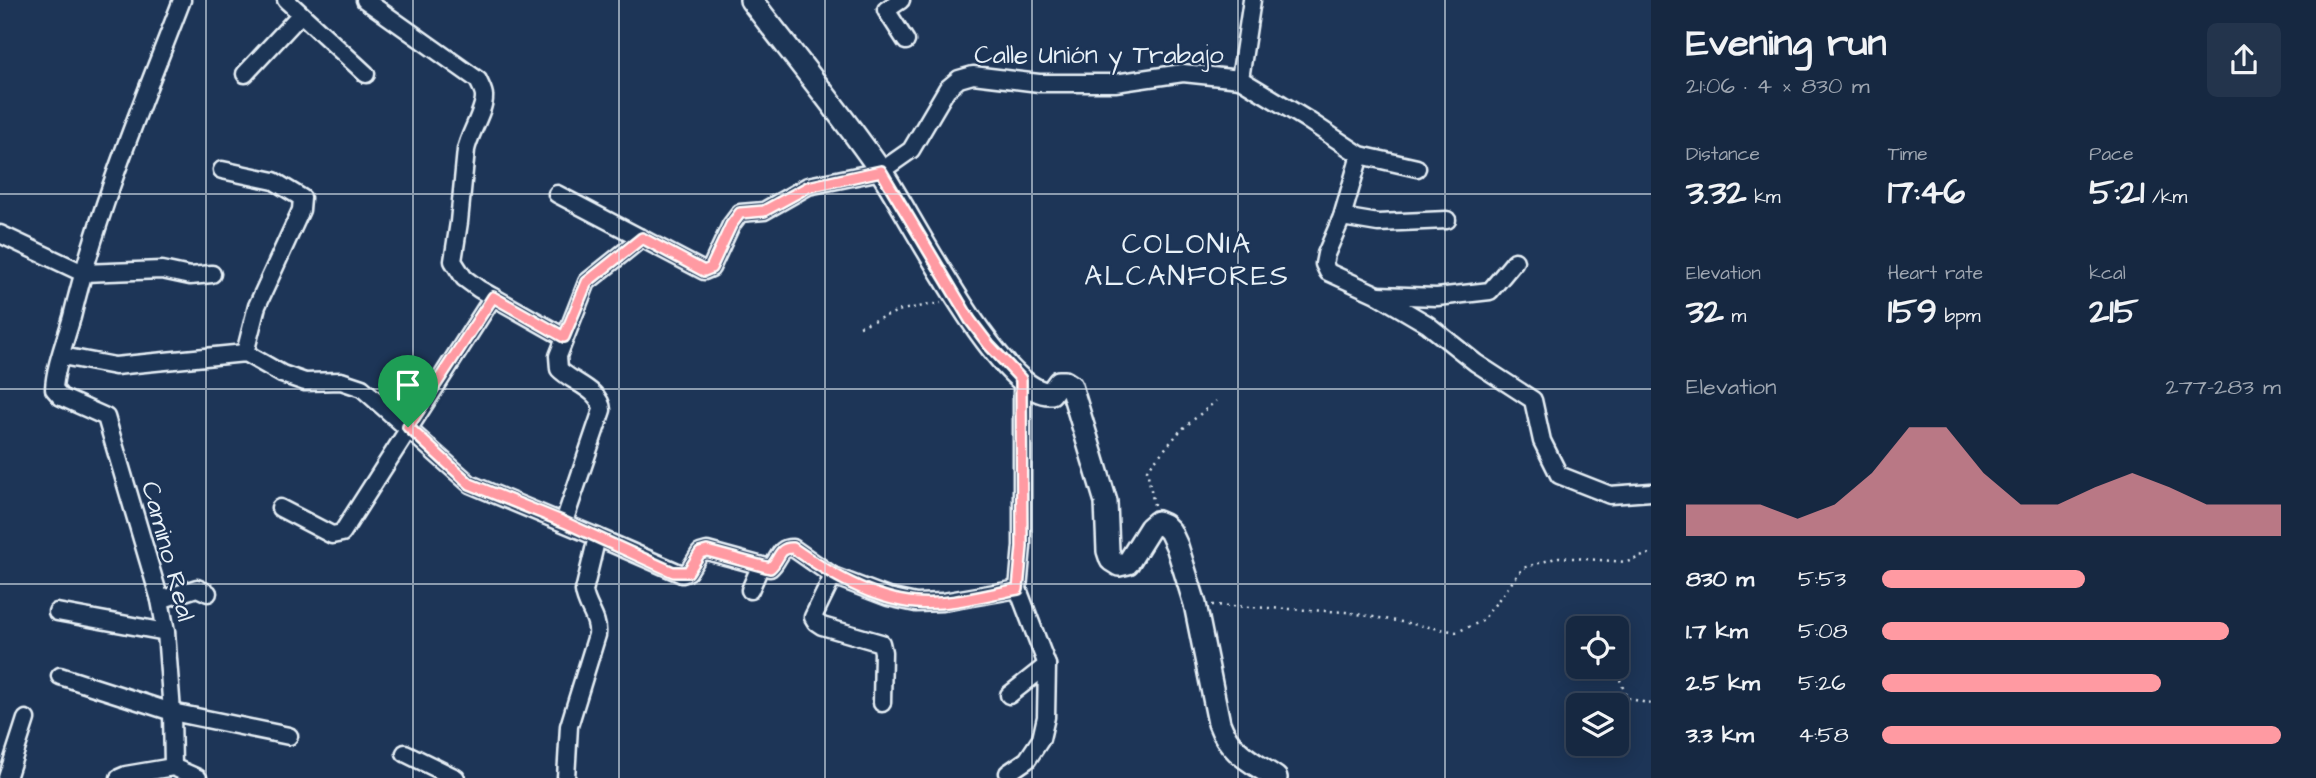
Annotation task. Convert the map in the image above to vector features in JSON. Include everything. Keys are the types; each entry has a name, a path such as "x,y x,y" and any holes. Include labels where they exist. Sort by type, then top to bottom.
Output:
{"street":[{"path":"182,0 123,156 83,273 62,356 114,366 245,353 282,374 305,382 341,381 362,388 470,484 564,522 673,572 688,572 700,553 707,551 770,568 776,563 781,550 793,548 833,576 888,597 916,603 943,602 1018,589"},
{"path":"286,0 366,74"},
{"path":"365,0 478,80 482,87 485,97 466,150 453,261 464,278 479,289 564,337"},
{"path":"751,0 881,171 989,345 1036,391 1051,393 1059,383 1065,382 1071,386 1106,502 1108,551 1111,561 1119,565 1128,563 1150,528 1157,522 1170,531 1195,604 1219,723 1225,738 1236,751 1276,778"},
{"path":"901,0 883,5 906,41"},
{"name":"Calle Unión y Trabajo","path":"881,171 911,150 947,89 959,79 973,75 1039,83 1115,83 1183,73 1240,79 1252,0"},
{"path":"245,74 300,15"},
{"path":"1240,79 1360,155 1417,168"},
{"path":"1360,155 1342,217 1326,254 1324,264 1328,272 1427,324 1476,363 1533,400 1542,441 1559,475 1610,495 1651,492"},
{"path":"222,170 274,181 302,198 301,210 257,306 245,353"},
{"path":"557,194 704,271 711,268 731,225 740,213 764,211 808,187 881,171"},
{"path":"1342,217 1378,223 1447,220"},
{"path":"1,236 83,273 162,270 190,276 212,274"},
{"path":"564,522 602,410 602,403 597,396 565,376 559,369 558,356 587,282 642,238"},
{"path":"1376,295 1437,297 1490,291 1515,261"},
{"path":"280,508 332,535 342,533 493,297"},
{"name":"Camino Real","path":"62,356 54,389 61,397 106,417 160,600 166,632 173,768"},
{"path":"1008,773 1027,760 1041,739 1046,717 1047,665 1018,589 1022,547 1021,379"},
{"path":"566,778 569,726 597,635 598,624 585,600 584,591 597,537"},
{"path":"750,590 760,567"},
{"path":"833,576 813,617 822,626 881,643 882,703"},
{"path":"160,600 197,588 208,593"},
{"path":"57,612 166,632"},
{"path":"1009,695 1047,665"},
{"path":"60,676 172,712 289,736"},
{"path":"7,778 26,719"},
{"path":"405,753 456,778"},
{"path":"119,778 173,768 198,778"}],"path":[{"path":"860,326 901,310 958,299"},
{"path":"1157,522 1147,470 1181,430 1216,401"},
{"path":"1195,604 1346,612 1457,632 1482,621 1523,568 1559,557 1627,562 1651,552"},
{"path":"1619,679 1627,698 1651,704"}],"district":[{"name":"COLONIA ALCANFORES","path":"1187,259"}],"route":[{"path":"881,171 970,320 1021,379 1023,488 1018,589 943,602 916,603 888,597 833,576 793,548 781,550 776,563 770,568 707,551 700,553 688,572 673,572 564,522 470,484 408,427 493,297 564,337 587,282 642,238 704,271 711,268 731,225 740,213 764,211 808,187 881,171"}]}
